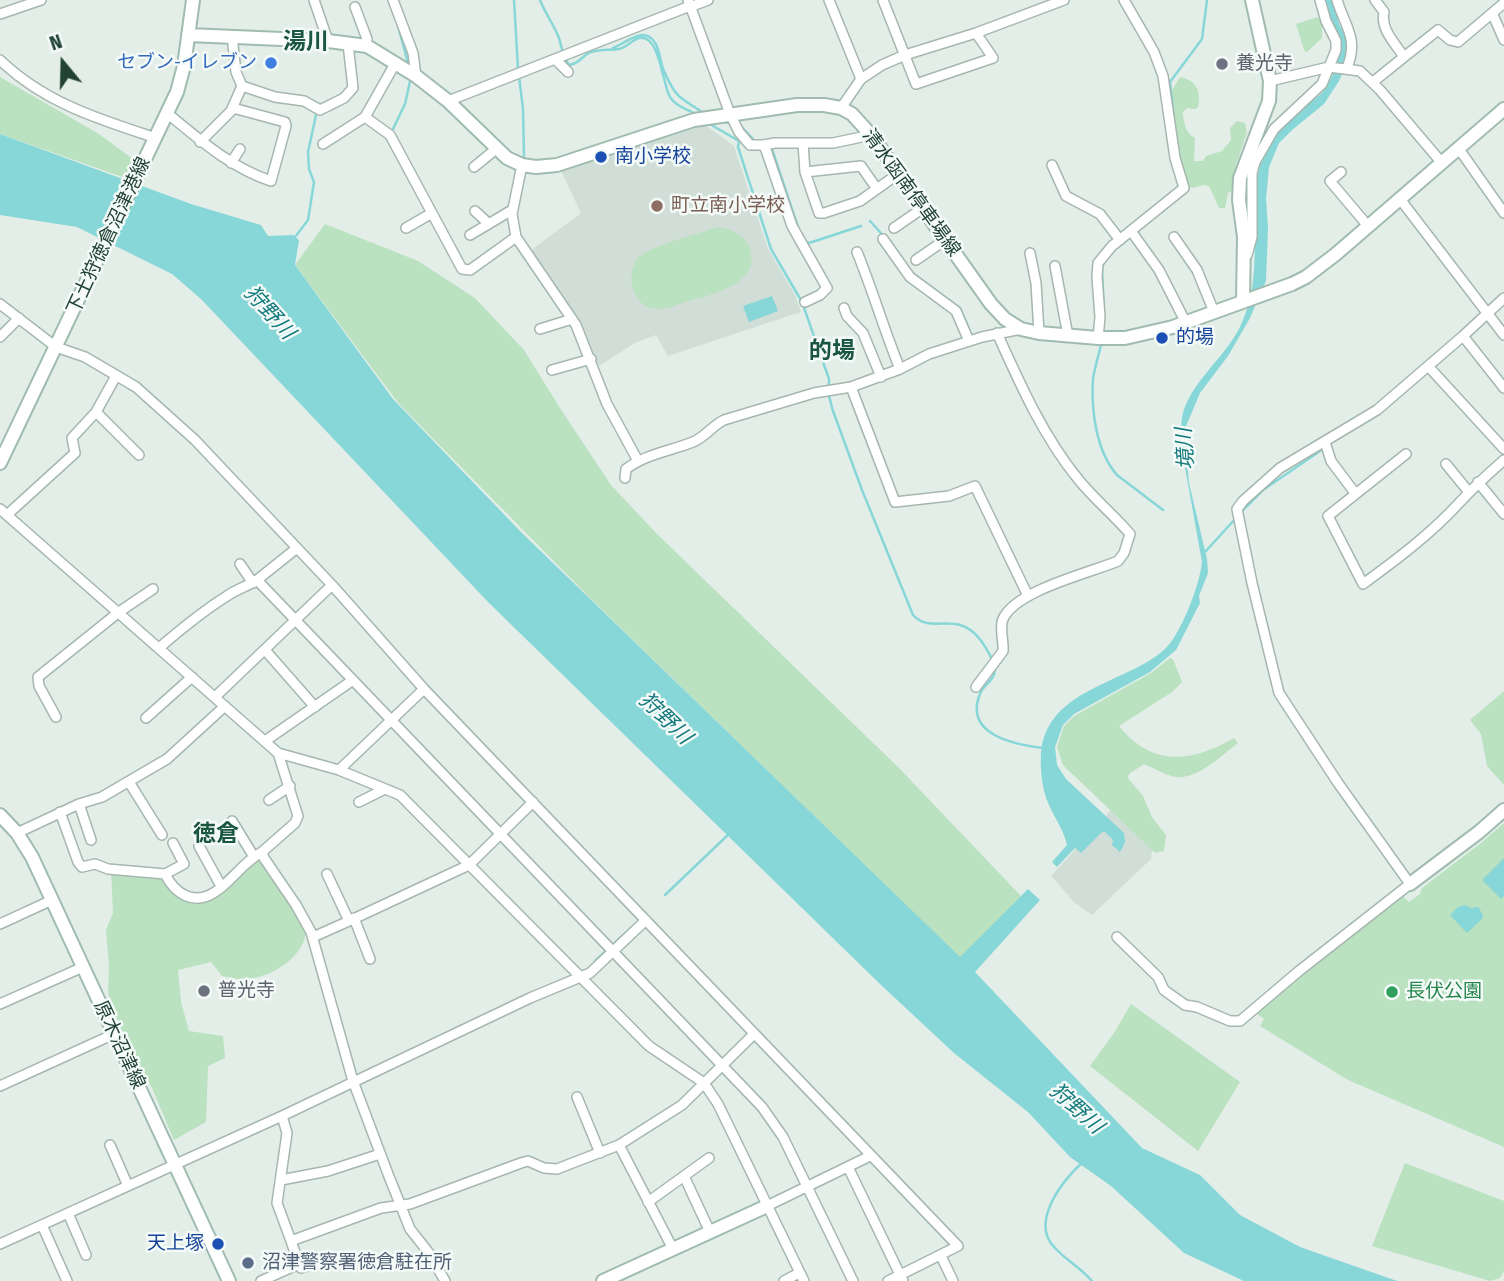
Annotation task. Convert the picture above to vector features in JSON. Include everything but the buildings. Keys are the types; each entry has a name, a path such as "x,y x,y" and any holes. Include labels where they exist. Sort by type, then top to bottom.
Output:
{"main road":[{"name":"下土狩徳倉沼津港線","path":"0,463 154,142 180,82 194,0"},
{"path":"1245,300 1240,178 1269,101 1269,81 1252,0"},
{"path":"188,35 328,41 366,46 416,76 448,102 507,158 522,165 536,167 557,166 694,120 797,105 841,108"},
{"name":"清水函南停車場線","path":"841,108 852,114 871,135 991,304 1006,319 1021,329 1039,333 1098,338 1139,336 1267,293 1306,276 1504,109"},
{"path":"1410,884 1504,810"},
{"name":"原木沼津線","path":"0,814 17,832 32,857 229,1281"},
{"path":"603,1281 767,1206"}],"street":[{"path":"0,14 41,0"},
{"path":"314,0 328,41"},
{"path":"393,0 413,53 416,76"},
{"path":"448,102 689,4 708,0"},
{"path":"829,0 861,79"},
{"path":"883,0 916,84 993,58 976,33"},
{"path":"841,108 861,79 882,65 1064,0"},
{"path":"1098,338 1100,317 1097,267 1106,251 1184,188 1175,158 1163,76 1154,52 1124,0"},
{"path":"1245,262 1252,237 1252,173 1255,162 1273,129 1322,84 1336,50 1336,41 1320,0"},
{"path":"1337,0 1353,43 1348,68"},
{"path":"1375,0 1384,12 1382,23 1385,30 1404,57"},
{"path":"1373,82 1438,30 1450,40 1458,42 1504,3"},
{"path":"689,4 730,114 739,132 750,145 833,143 871,135"},
{"path":"355,7 367,39 366,46"},
{"path":"1493,15 1504,40"},
{"path":"200,142 233,108 242,86 236,72 232,36"},
{"path":"242,86 275,97 301,100 316,110 323,110 344,98 353,88 348,44"},
{"path":"0,60 27,83 82,114 154,142"},
{"path":"556,60 568,72"},
{"path":"323,144 365,117 396,62"},
{"path":"1269,81 1329,67 1360,71 1373,82 1442,163"},
{"path":"167,113 200,142 232,163 271,181 286,127 283,120 233,108"},
{"path":"365,117 390,135 462,269 470,270 516,237"},
{"path":"803,143 805,172 819,213 860,201 898,174"},
{"path":"763,145 769,155 792,226 827,288 820,295 805,302"},
{"path":"232,163 240,149"},
{"path":"474,167 495,149"},
{"path":"1459,149 1504,213"},
{"path":"1052,164 1066,196 1100,214 1120,240"},
{"path":"522,165 512,210 516,237 572,319 607,404 638,461"},
{"path":"805,172 861,166 877,188"},
{"path":"1340,172 1330,181 1368,226"},
{"path":"1400,199 1504,335"},
{"path":"894,228 923,208"},
{"path":"470,235 512,210"},
{"path":"475,211 489,224"},
{"path":"406,228 432,213"},
{"path":"1131,231 1159,270 1185,321"},
{"path":"1174,237 1197,270 1214,312"},
{"path":"883,239 910,277 956,311 969,341"},
{"path":"916,260 945,240"},
{"path":"857,252 870,283 879,318 900,369"},
{"path":"1030,253 1036,283 1039,333"},
{"path":"1055,266 1068,336"},
{"path":"1117,937 1158,977 1164,990 1185,1005 1197,1007 1230,1021 1240,1021 1410,884 1338,783 1275,685 1237,509 1280,468 1377,410 1504,298"},
{"path":"0,304 56,347 85,357 136,387 161,407 332,585 424,689 958,1246 902,1278 888,1281"},
{"path":"844,308 847,316 863,332 881,377"},
{"path":"0,337 19,318"},
{"path":"540,330 572,319"},
{"path":"625,478 626,469 638,461 693,442 725,420 820,392 851,387 900,369 929,354 997,333 1021,329"},
{"path":"976,687 1000,657 1004,642 1002,621 1005,615 1028,597 1055,583 1118,561 1124,553 1130,534 1079,480 1057,450 1026,396 997,333"},
{"path":"1464,336 1504,388"},
{"path":"552,370 590,359"},
{"path":"1428,366 1504,449"},
{"path":"116,376 96,412 72,438 75,453 4,512 278,753 339,770 400,795 654,1051 704,1083 718,1104 802,1277 784,1281"},
{"path":"851,387 895,502 948,496 975,486 1028,597"},
{"path":"96,412 139,455"},
{"path":"1325,442 1331,461 1355,493"},
{"path":"1406,454 1328,516 1363,584 1388,566 1462,501 1468,491 1504,460"},
{"path":"1446,464 1468,491"},
{"path":"1478,482 1504,514"},
{"path":"159,648 185,626 231,593 255,581 297,548"},
{"path":"240,564 391,718 762,1107 777,1126 853,1281"},
{"path":"215,697 332,585"},
{"path":"56,717 38,686 38,677 119,612 153,589"},
{"path":"265,650 315,707"},
{"path":"146,718 192,677"},
{"path":"265,741 354,680"},
{"path":"339,770 424,689"},
{"path":"17,832 79,803 102,797 167,759 225,706"},
{"path":"165,874 172,888 190,897 211,894 295,823 298,816 278,753"},
{"path":"129,782 162,835"},
{"path":"269,800 290,786"},
{"path":"359,802 385,789"},
{"path":"313,937 469,865 533,802"},
{"path":"79,803 91,840"},
{"path":"60,812 82,867 95,864 108,869 165,874 184,864 173,844"},
{"path":"232,821 258,855 264,858 296,905 313,937 353,1081 380,1154 410,1229 446,1281"},
{"path":"199,846 221,886"},
{"path":"327,874 370,959"},
{"path":"0,924 52,900"},
{"path":"1,1241 282,1116 530,998 580,978 590,973 646,920"},
{"path":"0,1004 83,967"},
{"path":"0,1086 114,1034"},
{"path":"291,1241 381,1208 418,1201 521,1163 528,1161 544,1168 557,1169 620,1145 671,1113 754,1034"},
{"path":"577,1097 600,1153"},
{"path":"282,1116 287,1133 277,1203 301,1268 334,1256"},
{"path":"110,1145 128,1186"},
{"path":"620,1145 673,1249"},
{"path":"281,1180 328,1171 380,1154"},
{"path":"767,1206 870,1156"},
{"path":"648,1202 709,1158"},
{"path":"848,1167 902,1278"},
{"path":"684,1176 710,1232"},
{"path":"68,1213 86,1255"},
{"path":"42,1225 67,1281"},
{"path":"941,1256 953,1281"},
{"path":"261,1281 279,1277 299,1264 299,1261"}],"shaded area":[{"path":"705,125 734,146 768,249 795,295 801,312 668,356 656,335 635,343 599,366 581,324 530,251 581,213 561,171"},
{"path":"1111,810 1152,850 1151,859 1092,915 1074,902 1051,876"}],"green space":[{"path":"1317,17 1324,23 1322,38 1307,52 1296,24"},
{"path":"0,77 99,134 134,160 128,179 0,134"},
{"path":"1180,77 1193,83 1199,96 1198,107 1187,108 1183,112 1189,134 1195,138 1194,161 1203,161 1206,156 1222,151 1231,140 1230,128 1237,121 1245,123 1247,132 1236,165 1234,190 1228,193 1225,208 1219,208 1209,186 1189,186 1177,147 1172,90"},
{"path":"325,224 418,261 475,298 524,350 611,485 656,533 899,768 1021,896 960,958 593,601 399,404 295,265"},
{"path":"718,227 735,232 748,245 752,259 749,270 742,279 719,292 659,309 646,306 636,297 631,277 638,258 663,245"},
{"path":"1170,658 1173,659 1182,682 1172,692 1119,726 1145,749 1173,757 1203,752 1234,738 1238,743 1209,766 1192,775 1175,777 1144,764 1129,774 1128,778 1143,796 1152,817 1166,835 1164,851 1155,853 1063,765 1057,747 1064,726 1074,716 1151,673"},
{"path":"1504,691 1504,785 1487,766 1481,734 1470,720"},
{"name":"長伏公園","path":"1504,823 1504,1147 1348,1080 1260,1026 1264,1019 1257,1014 1402,895 1409,902 1420,894 1422,888"},
{"path":"264,858 303,917 305,934 302,944 287,962 266,975 255,978 222,976 211,962 178,970 181,1002 189,1031 223,1036 225,1058 208,1066 206,1122 174,1140 152,1088 123,1035 108,993 106,930 113,913 111,869 165,874 181,895 202,897 242,866"},
{"path":"1131,1004 1240,1082 1198,1151 1090,1066"},
{"path":"1405,1163 1504,1201 1504,1271 1500,1278 1490,1281 1372,1246"}],"water":[{"path":"1325,0 1333,0 1339,24 1350,45 1347,62 1339,81 1324,104 1279,143 1269,167 1266,199 1266,281 1250,318 1228,356 1200,393 1184,431 1189,483 1207,559 1208,573 1199,596 1200,603 1176,650 1150,672 1074,714 1063,725 1055,747 1057,765 1066,779 1124,833 1125,842 1120,852 1112,845 1113,840 1102,832 1081,853 1075,848 1057,867 1052,862 1067,845 1043,786 1041,753 1046,731 1057,714 1073,701 1148,662 1164,650 1177,633 1198,583 1202,562 1181,445 1182,417 1193,390 1233,340 1247,309 1254,267 1257,182 1263,154 1288,120 1321,94 1335,67 1340,43"},
{"name":"狩野川","path":"0,134 191,204 261,225 268,236 293,235 299,240 295,265 393,399 521,532 960,957 1028,889 1040,900 975,972 1142,1148 1200,1175 1240,1215 1300,1247 1397,1281 1244,1281 1184,1253 1111,1186 1070,1157 1028,1112 954,1053 881,985 489,603 201,299 172,274 77,227 0,215"},
{"path":"772,296 778,311 749,322 743,306"},
{"path":"1504,858 1504,896 1501,899 1482,880"},
{"path":"1458,907 1478,907 1483,915 1467,933 1450,915"}],"waterway":[{"path":"514,0 518,69"},
{"path":"540,0 569,65 591,52 619,49 636,39 646,39 656,51 670,97 679,106 697,115"},
{"path":"1175,129 1170,82 1202,39 1207,0"},
{"path":"398,26 409,67"},
{"path":"613,48 635,37 649,36 656,44 664,71 676,93 705,114"},
{"path":"519,76 524,156"},
{"path":"393,129 405,104 411,77"},
{"path":"295,237 308,220 314,182 309,169 308,152 316,115"},
{"path":"716,121 730,123"},
{"path":"737,122 754,140 767,141"},
{"path":"708,123 739,141 738,147 771,249 802,302 829,379 829,396 833,411 913,615 924,622 966,627 980,639 993,661"},
{"path":"771,146 800,233"},
{"path":"870,221 898,252"},
{"path":"805,241 809,243 861,226"},
{"path":"1104,261 1104,314"},
{"path":"911,272 960,308 969,329"},
{"path":"1102,341 1093,391 1096,430 1104,454 1117,475 1163,510"},
{"path":"1240,513 1263,490 1323,449"},
{"path":"1205,552 1236,518"},
{"path":"995,667 994,676 980,694 977,708 979,719 985,728 995,735 1020,744 1044,748"},
{"path":"665,895 731,832"},
{"path":"595,961 631,928"},
{"path":"1083,1162 1058,1190 1047,1214 1046,1226 1048,1238 1055,1248 1092,1281"}],"place":[{"name":"セブン-イレブン","path":"271,63"},
{"name":"養光寺","path":"1222,64"},
{"name":"南小学校","path":"601,157"},
{"name":"町立南小学校","path":"657,206"},
{"name":"的場","path":"1162,338"},
{"name":"普光寺","path":"204,991"},
{"name":"長伏公園","path":"1392,992"},
{"name":"天上塚","path":"218,1244"},
{"name":"沼津警察署徳倉駐在所","path":"248,1263"}],"district":[{"name":"湯川","path":"306,43"},
{"name":"的場","path":"832,352"},
{"name":"徳倉","path":"216,835"}],"water label":[{"name":"境川","path":"1186,449"}]}
